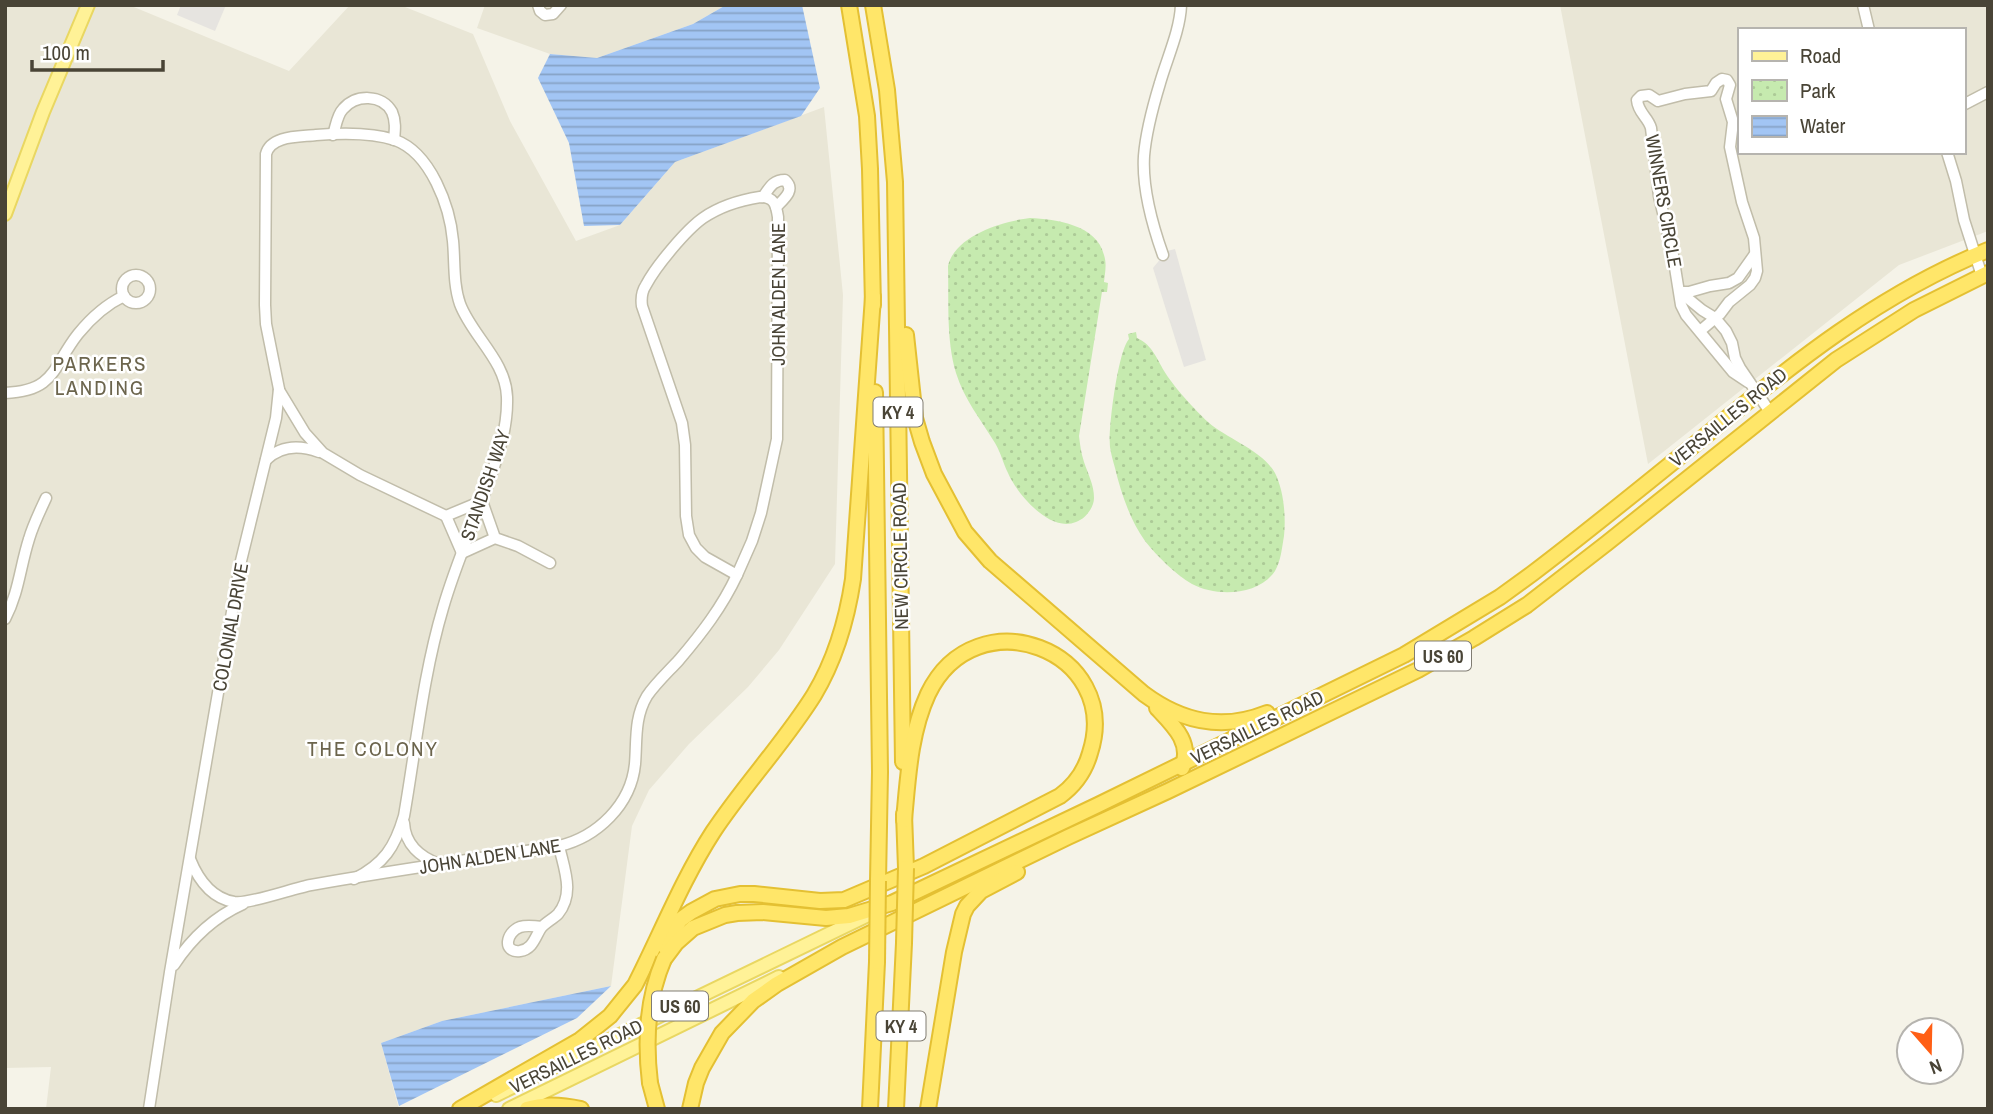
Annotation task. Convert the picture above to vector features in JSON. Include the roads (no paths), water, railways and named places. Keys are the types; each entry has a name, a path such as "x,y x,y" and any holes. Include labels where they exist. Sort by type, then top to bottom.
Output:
{"highway":[{"name":"NEW CIRCLE ROAD","path":"849,5 867,116 873,297 880,772 877,962 868,1109"},
{"name":"NEW CIRCLE ROAD","path":"873,5 891,125 895,182 906,868 897,1109"},
{"path":"896,245 915,418 933,474 965,532 990,561 1144,694 1179,715 1213,723 1254,718 1356,679"},
{"name":"VERSAILLES ROAD","path":"892,903 1404,655 1500,597 1578,538 1752,387 1920,281 1981,253"},
{"name":"VERSAILLES ROAD","path":"842,947 1418,670 1474,638 1527,605 1607,544 1836,360 1914,310 1985,275"},
{"path":"460,1109 580,1040 596,1029 623,1002 643,969 713,832 815,693 838,643 849,609 873,297"},
{"path":"643,969 664,945 680,920 715,899 754,894 832,902 844,900 924,866 1060,796 1071,788 1087,762 1095,730 1090,699 1077,674 1057,656 1043,648 1008,642 992,642 974,648 947,666 928,695 916,731 904,820"},
{"path":"1144,694 1182,737 1185,762 1174,788"},
{"path":"928,1109 954,951 960,922 967,906 992,884 1055,853 1138,805"},
{"path":"657,1109 650,1083 648,1031 653,994 664,959 676,943 693,929 725,915 763,912 826,918 849,916 892,903"},
{"path":"690,1109 702,1068 722,1033 735,1018 777,984 842,947"},
{"path":"527,1109 539,1105 562,1105 581,1109"}],"main road":[{"path":"5,214 43,112 88,5"},
{"name":"VERSAILLES ROAD","path":"468,1109 892,903"},
{"name":"VERSAILLES ROAD","path":"509,1109 842,947"}],"street":[{"path":"538,5 545,15 553,14 561,5"},
{"path":"1163,255 1154,229 1144,158 1149,122 1181,5"},
{"path":"1863,5 1869,28"},
{"name":"WINNERS CIRCLE","path":"1700,331 1755,278 1754,238 1742,202 1730,147 1733,122 1726,99 1730,85 1727,80 1722,79 1712,91 1658,101 1649,95 1641,96 1637,100 1640,113 1649,121 1659,196 1681,305 1686,315 1733,372 1752,387"},
{"path":"1712,91 1726,99"},
{"path":"1965,104 1988,92"},
{"path":"333,135 342,110 352,102 368,97 382,102 392,112 396,127 394,140"},
{"path":"1649,121 1658,101"},
{"name":"STANDISH WAY","path":"270,146 280,140 359,135 394,140 420,159 440,191 451,228 455,282 460,302 506,384 504,434 436,634 404,816 389,853 373,868 354,879"},
{"name":"COLONIAL DRIVE","path":"149,1109 240,565 276,418 279,389 266,315 266,154 270,146"},
{"path":"1948,154 1981,253 1985,275"},
{"path":"764,197 772,184 785,180 790,189 788,196 776,207"},
{"name":"JOHN ALDEN LANE","path":"170,972 190,944 206,928 230,910 252,900 290,889 571,843 606,821 619,806 632,780 636,729 646,699 654,686 700,635 722,604 737,575 752,541 761,513 777,439 778,217 771,198 764,197 752,198 714,212 694,225 650,278 641,301 682,423 689,535 705,557 737,575"},
{"name":"WINNERS CIRCLE","path":"1680,292 1729,283 1738,278 1755,254"},
{"name":"WINNERS CIRCLE","path":"1680,292 1715,318 1732,342 1735,358 1769,412"},
{"path":"5,393 30,390 50,377 83,328 107,304 124,296"},
{"path":"279,389 305,433 323,453"},
{"path":"265,461 274,453 287,448 309,448 323,453 360,475 446,516 462,553 495,538 518,546 550,563"},
{"path":"5,619 13,604 28,539 46,498"},
{"path":"446,516 482,501 495,538"},
{"name":"STANDISH WAY","path":"404,816 404,831 413,848 424,858 439,864"},
{"path":"542,927 558,913 567,899 567,880 559,846"},
{"name":"JOHN ALDEN LANE","path":"190,859 200,880 214,893 232,902 252,900"}],"water":[{"path":"726,5 802,5 820,88 801,116 675,162 620,225 584,226 569,143 538,78 550,54 597,58 693,24"},
{"path":"611,986 577,1018 399,1106 381,1043 442,1021"}],"district":[{"name":"PARKERS LANDING","path":"100,375"},
{"name":"THE COLONY","path":"373,748"}]}
